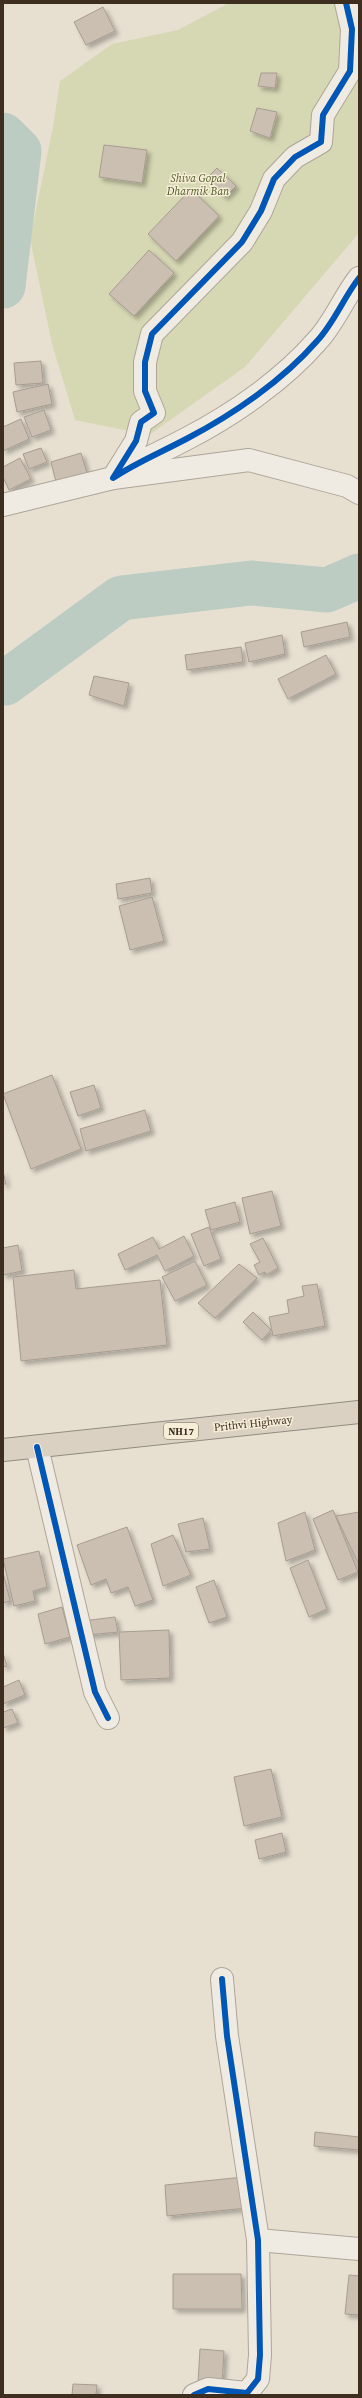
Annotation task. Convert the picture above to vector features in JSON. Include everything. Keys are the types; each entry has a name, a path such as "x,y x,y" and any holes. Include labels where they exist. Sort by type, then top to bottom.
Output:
{"highway":[{"name":"Prithvi Highway","path":"3,1450 359,1412"}],"street":[{"path":"113,478 136,441 141,422 154,413 145,392 145,362 152,334 242,242 261,211 274,179 295,157 321,142 323,115 350,71 352,29 346,3"},
{"path":"113,478 135,463 189,438 238,408 280,376 318,341 359,278"},
{"path":"3,505 113,478 249,460 347,486 359,493"},
{"path":"37,1447 95,1692 108,1718"},
{"path":"194,2395 208,2389 247,2393 258,2379 260,2355 258,2240 227,2036 222,1979"},
{"path":"258,2240 359,2248"}],"green space":[{"name":"Shiva Gopal Dharmik Ban","path":"229,3 359,3 359,233 245,367 149,435 75,420 52,344 30,239 53,127 60,81 112,44 178,30"}],"building":[{"path":"103,7 115,31 86,45 74,22"},
{"path":"261,73 277,73 275,88 258,86"},
{"path":"257,108 277,112 270,138 250,131"},
{"path":"104,145 147,150 142,183 99,177"},
{"path":"217,168 236,186 225,197 206,179"},
{"path":"191,189 219,216 176,261 148,234"},
{"path":"149,250 174,273 134,316 109,294"},
{"path":"41,361 43,383 16,385 14,363"},
{"path":"48,384 52,404 17,412 13,392"},
{"path":"44,410 51,430 32,437 24,417"},
{"path":"21,419 29,439 3,451 3,427"},
{"path":"41,448 47,462 29,469 23,454"},
{"path":"81,453 87,473 56,482 51,462"},
{"path":"20,458 31,479 9,490 3,477 3,467"},
{"path":"347,622 350,637 304,647 301,632"},
{"path":"282,635 285,654 249,662 245,643"},
{"path":"241,647 243,662 187,670 185,655"},
{"path":"326,655 336,674 288,699 278,679"},
{"path":"94,676 129,683 124,706 89,695"},
{"path":"150,878 152,893 118,899 116,884"},
{"path":"152,897 164,941 130,950 119,906"},
{"path":"52,1075 81,1149 31,1169 3,1094"},
{"path":"94,1085 101,1108 78,1116 70,1092"},
{"path":"145,1110 151,1131 86,1151 80,1129"},
{"path":"3,1171 6,1184 3,1184"},
{"path":"272,1191 281,1226 250,1234 242,1198"},
{"path":"235,1202 240,1222 211,1230 205,1210"},
{"path":"209,1227 221,1259 204,1266 191,1234"},
{"path":"184,1236 194,1256 165,1271 157,1255 125,1270 118,1254 153,1237 159,1249"},
{"path":"263,1238 278,1268 266,1275 265,1272 259,1275 254,1265 260,1262 250,1244"},
{"path":"18,1245 22,1271 3,1275 3,1248"},
{"path":"195,1261 207,1285 175,1301 162,1277"},
{"path":"239,1264 257,1278 215,1318 198,1303"},
{"path":"74,1270 76,1289 160,1280 167,1345 21,1361 13,1277"},
{"path":"317,1284 325,1326 273,1336 269,1317 289,1313 287,1300 304,1296 302,1286"},
{"path":"253,1312 271,1330 262,1340 243,1322"},
{"path":"333,1510 358,1572 338,1580 313,1519"},
{"path":"305,1512 315,1550 286,1561 278,1523"},
{"path":"359,1512 359,1565 336,1516"},
{"path":"203,1518 210,1549 186,1552 178,1524"},
{"path":"127,1527 153,1600 135,1606 128,1587 111,1593 106,1579 91,1585 77,1545"},
{"path":"173,1535 191,1575 163,1586 151,1544"},
{"path":"39,1551 47,1587 33,1591 35,1601 14,1606 3,1559"},
{"path":"308,1560 327,1609 309,1617 290,1568"},
{"path":"3,1572 10,1601 3,1603"},
{"path":"214,1580 227,1617 209,1623 196,1587"},
{"path":"62,1607 70,1637 45,1644 38,1614"},
{"path":"115,1617 118,1632 88,1635 83,1621"},
{"path":"169,1630 170,1678 121,1680 119,1632"},
{"path":"3,1653 7,1666 3,1667"},
{"path":"19,1680 25,1695 3,1704 3,1687"},
{"path":"12,1709 18,1723 3,1728 3,1712"},
{"path":"271,1769 282,1817 244,1826 234,1777"},
{"path":"282,1833 286,1852 259,1859 255,1840"},
{"path":"315,2132 359,2137 359,2150 314,2146"},
{"path":"244,2177 247,2208 167,2216 165,2185"},
{"path":"173,2274 241,2274 242,2309 173,2309"},
{"path":"349,2275 359,2276 359,2315 345,2314"},
{"path":"200,2349 224,2351 222,2384 198,2383"},
{"path":"73,2384 97,2385 96,2395 72,2395"}],"waterway":[{"path":"3,135 19,151 3,286"},
{"path":"3,678 5,683 121,598 251,583 327,590 359,576"}],"cycle path":[{"path":"346,3 352,29 350,71 323,115 321,142 295,157 274,179 261,211 242,242 152,334 145,362 145,391 154,413 141,422 136,441 113,478 131,467 205,429 240,407 273,383 304,355 323,334 359,278"},
{"path":"37,1447 95,1692 108,1718"},
{"path":"194,2395 208,2389 247,2393 258,2379 260,2355 258,2240 227,2036 222,1979"}]}
